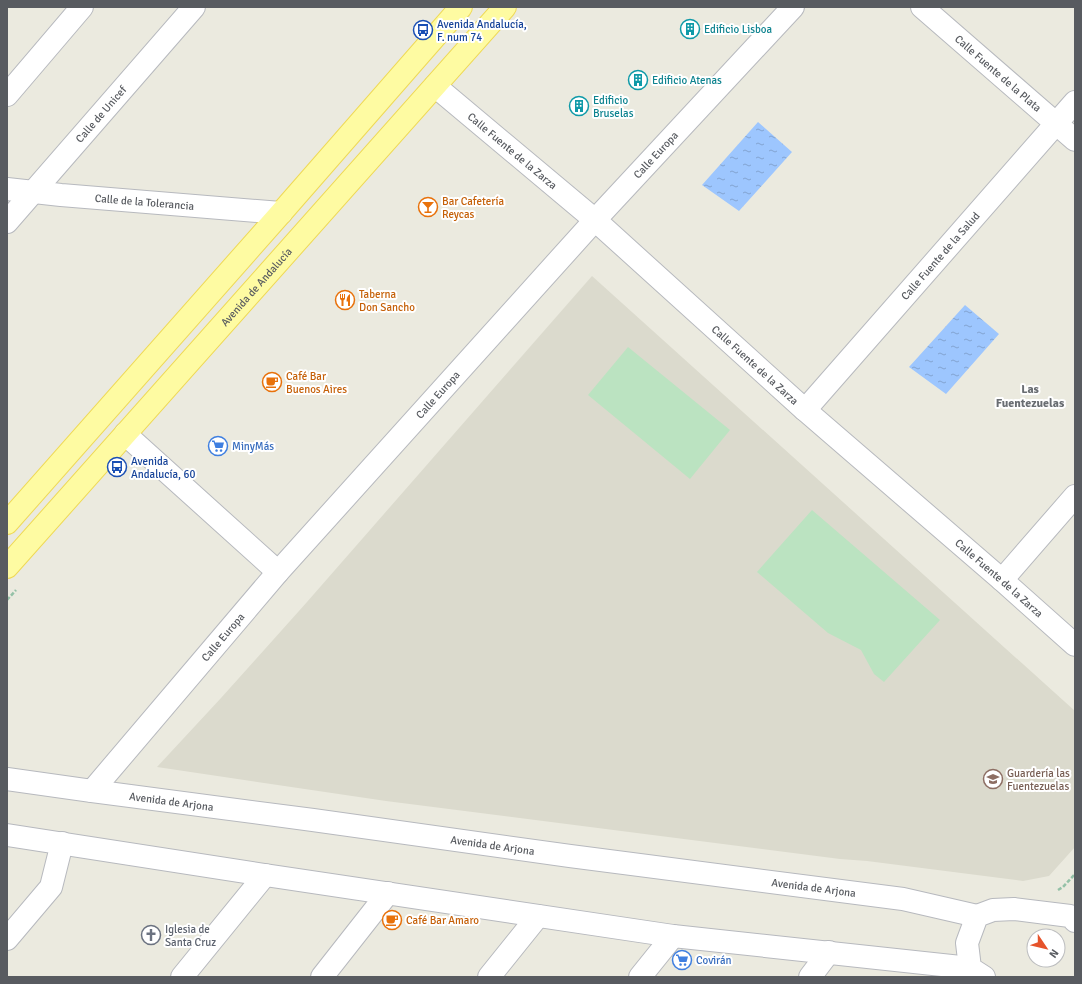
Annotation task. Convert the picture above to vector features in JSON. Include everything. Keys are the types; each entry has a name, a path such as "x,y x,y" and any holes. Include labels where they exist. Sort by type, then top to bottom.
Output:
{"main road":[{"path":"7,523 462,7"},
{"name":"Avenida de Andalucía","path":"7,567 505,7"}],"street":[{"path":"7,95 82,7"},
{"name":"Calle de Unicef","path":"7,222 194,7"},
{"name":"Calle Europa","path":"92,791 278,572 595,220 793,7"},
{"name":"Calle Fuente de la Plata","path":"922,7 1075,140"},
{"name":"Calle Fuente de la Zarza","path":"435,86 595,220 805,410 1075,645"},
{"name":"Calle Fuente de la Salud","path":"805,410 1075,102"},
{"name":"Calle de la Tolerancia","path":"7,189 281,214"},
{"path":"125,434 278,572"},
{"path":"1002,580 1075,496"},
{"path":"7,768 28,781"},
{"name":"Avenida de Arjona","path":"7,779 570,856 903,899 977,916"},
{"path":"7,834 265,875 673,936 829,952 977,973 967,943 977,916 993,910 1014,909 1073,916"},
{"path":"7,940 52,887 62,843"},
{"path":"182,977 265,875"},
{"path":"322,977 388,893"},
{"path":"489,977 538,916"},
{"path":"640,977 673,936"},
{"path":"810,977 829,952"}],"shaded area":[{"path":"592,276 1075,711 1075,847 1049,876 1023,881 867,861 840,859 386,801 157,767 307,602"}],"green space":[{"path":"628,347 730,430 690,479 588,395"},
{"path":"812,510 940,620 884,682 874,674 861,650 828,633 757,572"}],"water":[{"path":"758,122 792,152 739,211 702,185"},
{"path":"965,305 999,334 946,394 909,367"}],"place":[{"name":"Edificio Lisboa","path":"690,29"},
{"name":"Avenida Andalucía, F. num 74","path":"423,30"},
{"name":"Edificio Atenas","path":"638,80"},
{"name":"Edificio Bruselas","path":"579,106"},
{"name":"Bar Cafetería Reycas","path":"428,207"},
{"name":"Taberna Don Sancho","path":"345,300"},
{"name":"Café Bar Buenos Aires","path":"272,382"},
{"name":"MinyMás","path":"218,446"},
{"name":"Avenida Andalucía, 60","path":"117,467"},
{"name":"Guardería las Fuentezuelas","path":"993,779"},
{"name":"Café Bar Amaro","path":"392,920"},
{"name":"Iglesia de Santa Cruz","path":"151,935"},
{"name":"Covirán","path":"682,960"}],"district":[{"name":"Las Fuentezuelas","path":"1030,396"}]}
